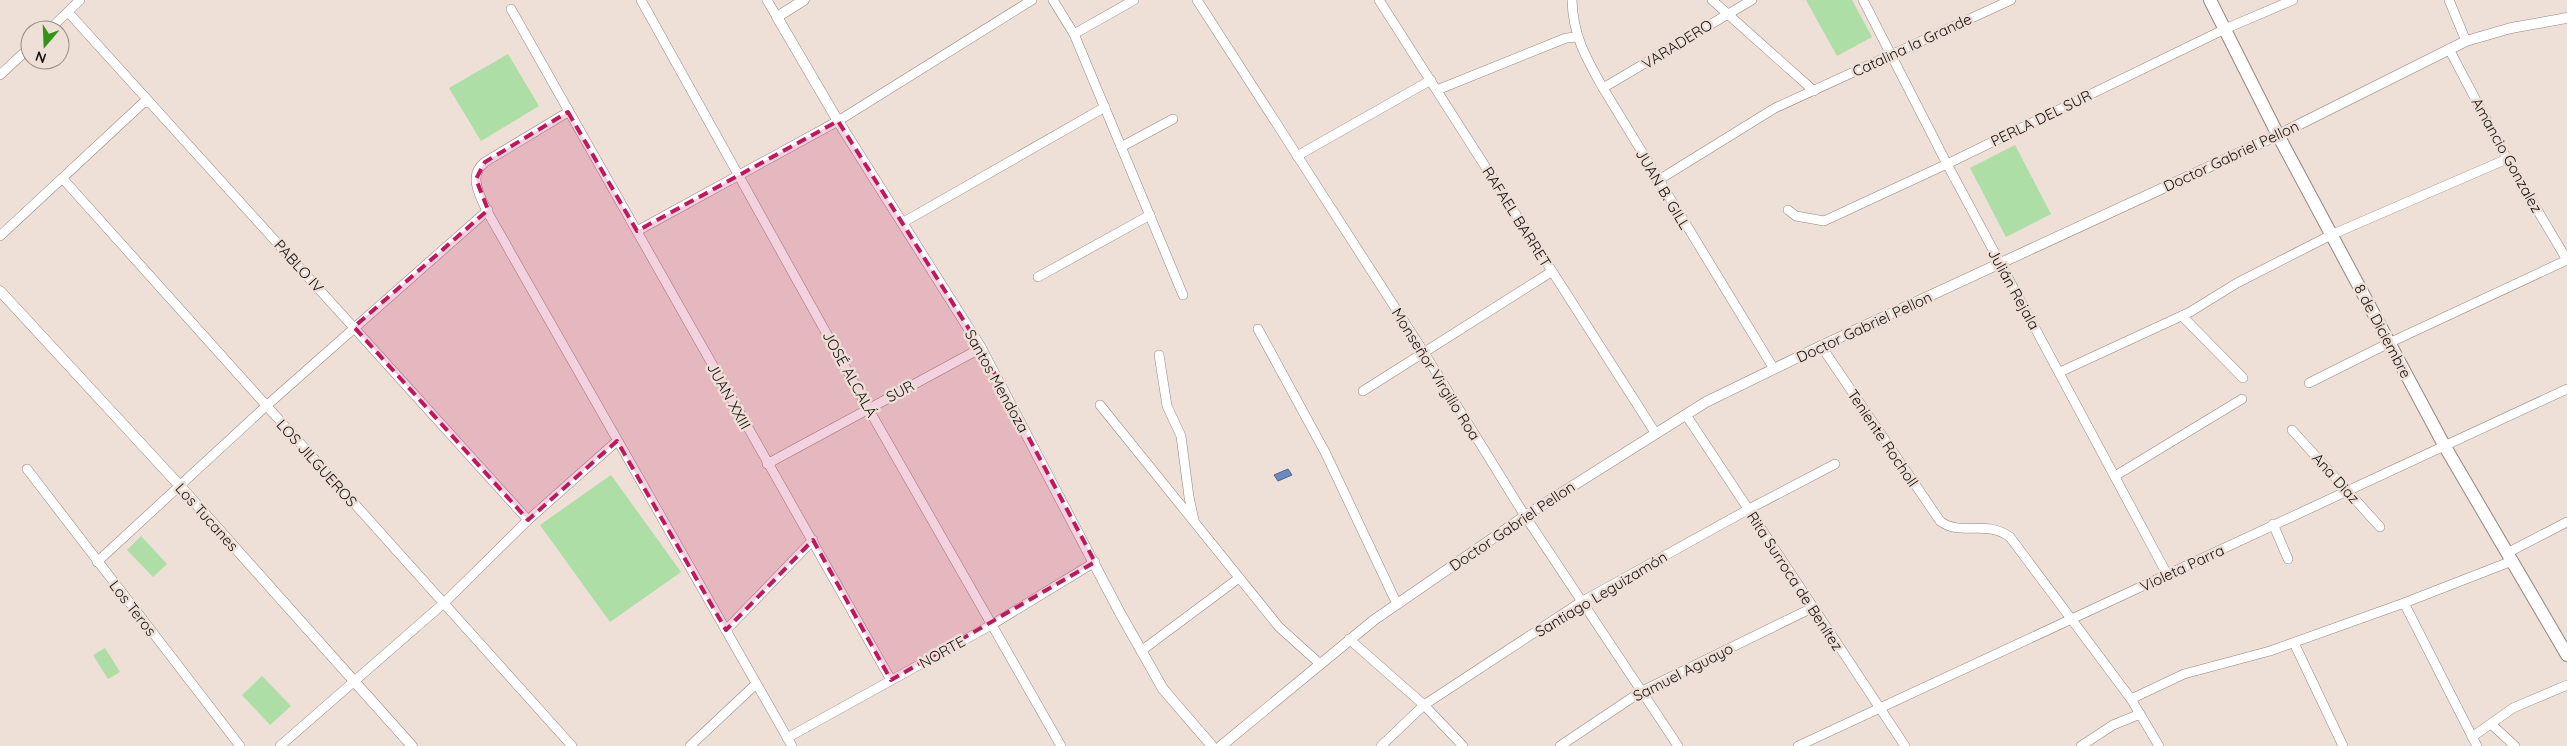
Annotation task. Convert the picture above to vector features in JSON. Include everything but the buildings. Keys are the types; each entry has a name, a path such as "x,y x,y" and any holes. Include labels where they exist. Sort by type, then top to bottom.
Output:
{"main road":[{"name":"8 de Diciembre","path":"2210,0 2278,135 2444,445 2567,655"}],"street":[{"path":"60,20 80,0"},
{"name":"JOSÉ ALCALÁ","path":"642,0 868,408 1061,746"},
{"path":"767,0 777,17 804,0"},
{"path":"637,231 741,176 838,121 1032,0"},
{"path":"1053,0 1074,34 1183,295"},
{"path":"1074,34 1134,0"},
{"name":"Monseñor Virgilio Roa","path":"1197,0 1423,351 1525,516 1678,746"},
{"name":"RAFAEL BARRET","path":"1379,0 1656,434"},
{"name":"JUAN B. GILL","path":"1572,0 1573,22 1582,50 1658,181 1774,369"},
{"path":"1712,0 1725,15 1814,91"},
{"name":"VARADERO","path":"1603,88 1752,0"},
{"name":"Julián Rejala","path":"1863,0 1946,164 2060,372 2168,576"},
{"name":"Catalina la Grande","path":"1658,181 1757,118 1890,54 2011,0"},
{"name":"PERLA DEL SUR","path":"1788,210 1796,216 1824,221 2225,29 2293,0"},
{"path":"2449,0 2466,41"},
{"name":"JUAN XXIII","path":"511,9 891,680"},
{"name":"PABLO IV","path":"68,12 528,520"},
{"name":"Santos Mendoza","path":"777,17 838,121 982,348 1141,651 1163,689 1212,746"},
{"name":"Doctor Gabriel Pellon","path":"1221,746 1319,663 1397,604 1525,516 1686,414 1821,346 2278,135 2466,41 2511,28 2567,18"},
{"path":"1437,90 1566,38 1578,37"},
{"name":"Amancio Gonzalez","path":"2449,49 2507,158 2567,260"},
{"path":"0,75 20,56"},
{"path":"1296,156 1431,80"},
{"path":"0,236 142,103 148,102"},
{"path":"902,222 1104,107"},
{"path":"568,112 480,167 476,179 488,210 617,441 790,742"},
{"path":"1121,147 1173,119"},
{"path":"2060,372 2182,316 2237,282 2331,235 2507,158"},
{"name":"LOS JILGUEROS","path":"63,179 265,407 572,746"},
{"path":"96,562 354,327 488,210"},
{"path":"1038,277 1150,215"},
{"path":"2309,383 2389,343 2567,260"},
{"path":"1363,391 1423,351 1551,272"},
{"name":"Los Tucanes","path":"0,291 180,486 412,746"},
{"path":"2182,316 2243,378"},
{"path":"1258,329 1325,452 1397,604"},
{"name":"Teniente Rocholl","path":"1821,346 1940,520 1949,528 2001,530 2010,537 2070,618"},
{"name":"SUR","path":"767,464 982,348"},
{"path":"1159,355 1167,406 1181,436 1189,497 1195,522"},
{"name":"Violeta Parra","path":"1798,746 2070,618 2168,576 2274,524 2567,389"},
{"path":"2115,476 2242,399"},
{"path":"1100,405 1279,627 1319,663"},
{"name":"Rita Surroca de Benítez","path":"1686,414 1812,608 1905,746"},
{"name":"Ana Diaz","path":"2292,430 2380,527"},
{"path":"280,746 444,603 528,520 617,441"},
{"name":"Santiago Leguizamón","path":"1381,746 1424,705 1581,602 1749,509 1835,464"},
{"name":"Los Teros","path":"27,469 96,562 240,746"},
{"path":"2131,699 2184,674 2294,643 2404,603 2509,557 2567,522"},
{"path":"2274,524 2288,559"},
{"path":"726,630 813,540"},
{"name":"NORTE","path":"790,742 891,680 993,624 1095,562"},
{"path":"1141,651 1239,578"},
{"path":"2404,603 2477,746"},
{"name":"Samuel Aguayo","path":"1560,746 1642,691 1812,608"},
{"path":"2070,618 2131,699 2159,746"},
{"path":"1349,639 1424,705 1463,746"},
{"path":"2294,643 2343,746"},
{"path":"690,746 756,684"},
{"path":"2472,737 2513,708 2567,685"},
{"path":"2081,746 2113,726 2140,714"},
{"path":"2491,724 2515,746"}],"highlighted area":[{"path":"568,112 637,231 838,121 981,348 1095,562 891,680 813,540 726,630 617,441 528,520 354,327 488,210 476,179 485,162"}],"green space":[{"path":"1806,0 1852,0 1872,37 1837,56"},
{"path":"508,54 539,106 481,141 449,88"},
{"path":"2015,145 2051,214 2006,237 1970,168"},
{"path":"611,475 681,572 610,622 540,525"},
{"path":"141,536 167,564 153,577 127,550"},
{"path":"105,648 120,672 108,679 93,655"},
{"path":"262,676 291,706 270,725 242,695"}],"water":[{"path":"1288,469 1292,475 1278,481 1274,475"}]}
